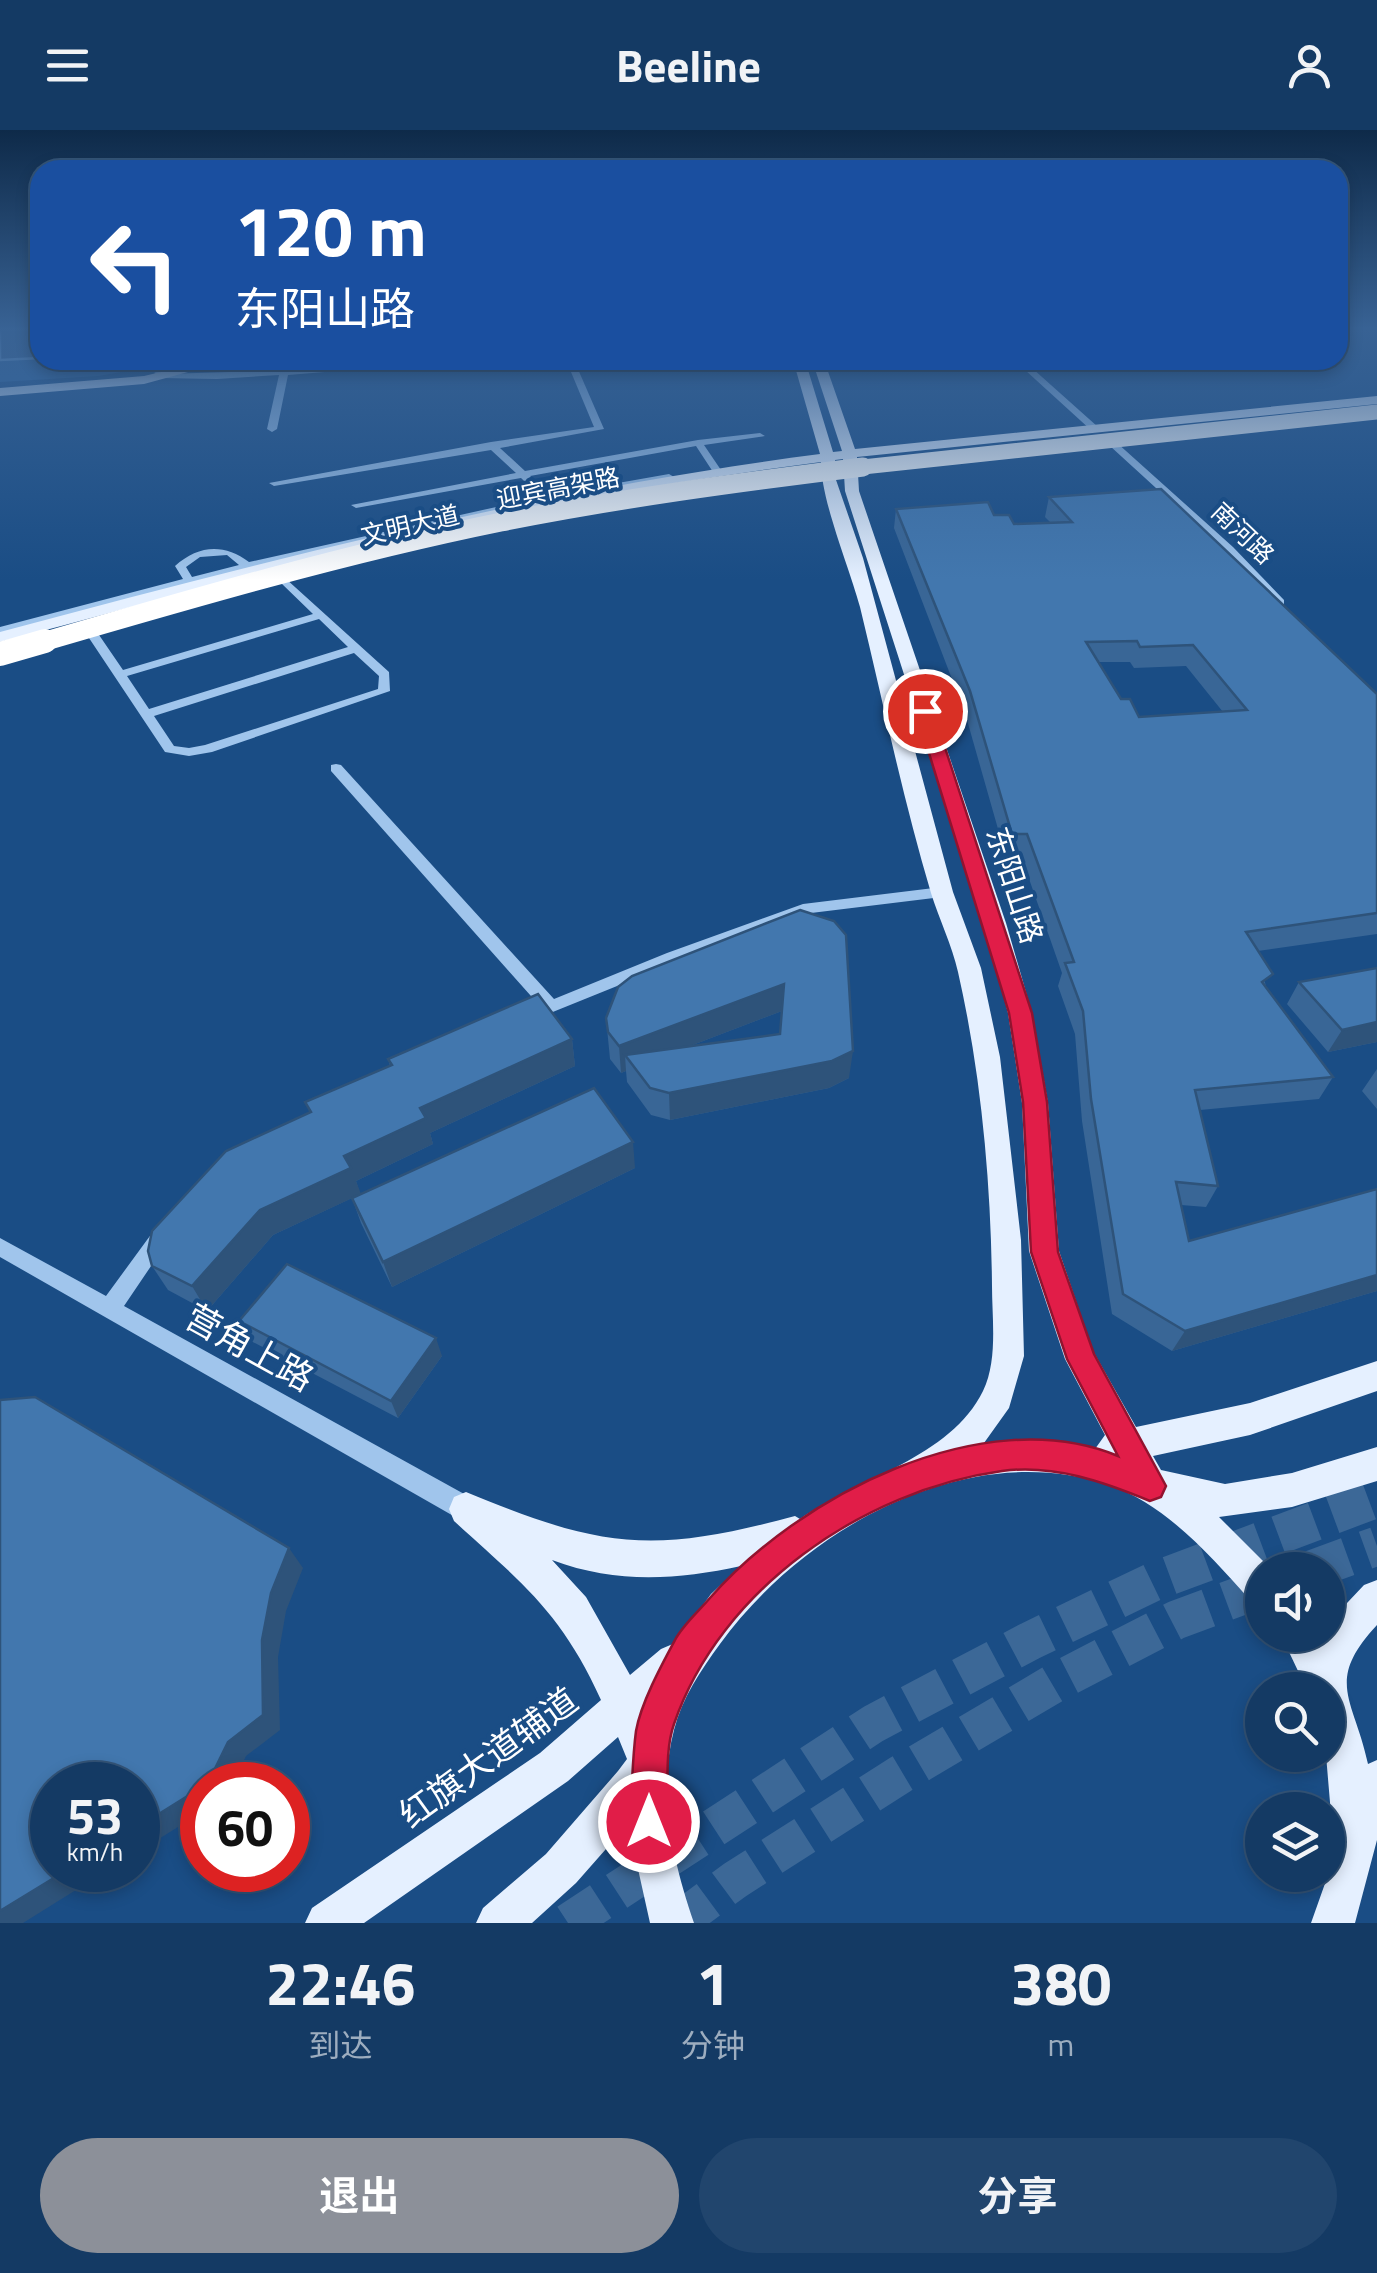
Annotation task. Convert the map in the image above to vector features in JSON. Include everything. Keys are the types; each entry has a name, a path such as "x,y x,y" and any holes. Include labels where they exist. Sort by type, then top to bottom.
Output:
{"highway":[{"name":"迎宾高架路","path":"0,637 562,503 874,458 1339,413"},
{"name":"迎宾高架路","path":"0,654 306,568 568,509 862,466 1344,413"}],"main road":[{"path":"814,413 828,458"},
{"name":"东阳山路","path":"830,413 860,576 942,892 969,968 986,1057 1006,1240 1008,1356 998,1397 976,1428 920,1475"},
{"name":"文明大道","path":"0,662 285,581 570,514 1095,429 1325,413"},
{"name":"文明大道","path":"0,637 298,558 548,499 828,458 843,469 1113,444 1349,413"},
{"name":"东阳山路","path":"843,469 995,922 1020,1013 1035,1102 1044,1252 1081,1359 1150,1486"},
{"path":"1069,1458 1250,1419 1377,1376"},
{"path":"672,1923 650,1842 649,1762 654,1728 665,1696 689,1648 740,1588 809,1530 846,1508 920,1475 1004,1455 1069,1458 1106,1467 1150,1486 1225,1501 1292,1490 1377,1464"},
{"path":"1150,1486 1198,1523 1245,1569"},
{"path":"466,1509 582,1552 612,1559 693,1559 809,1530"},
{"path":"466,1509 572,1608 649,1762"},
{"path":"1328,1672 1344,1633 1377,1598"},
{"name":"红旗大道辅道","path":"327,1923 554,1767 624,1710 689,1648"},
{"path":"1345,1741 1351,1792 1351,1857"},
{"path":"498,1923 575,1857 607,1823 649,1762"},
{"path":"1333,1923 1377,1780"}],"street":[{"path":"272,429 275,413"},
{"path":"274,483 599,429 592,413"},
{"path":"1077,413 1095,429"},
{"path":"356,505 525,473 760,436"},
{"path":"0,637 245,564 548,499 491,444"},
{"path":"698,444 717,472"},
{"name":"南河路","path":"1113,444 1229,549 1296,619"},
{"path":"189,580 180,566 198,554 229,552 245,564"},
{"path":"94,635 170,748 189,752 384,690 385,675 285,581"},
{"path":"121,674 321,615"},
{"path":"148,714 357,648"},
{"path":"336,768 550,1006"},
{"path":"517,1020 809,908 942,892"},
{"path":"110,1308 172,1220"},
{"name":"营角上路","path":"0,1247 466,1509"}],"path":[{"path":"995,922 1050,918"}],"building":[{"path":"1161,489 1377,694 1377,913 1246,932 1273,974 1262,982 1333,1077 1195,1090 1218,1186 1176,1182 1189,1241 1377,1189 1377,1275 1185,1331 1123,1294 1091,1099 1083,1011 1065,963 1074,962 1027,834 1012,834 970,691 896,509 988,502 994,515 1009,515 1014,524 1072,522 1049,497","holes":["1137,641 1140,647 1193,645 1247,710 1139,717 1130,699 1121,699 1086,642"]},
{"path":"800,910 834,921 846,935 853,1051 832,1061 669,1093 650,1088 625,1055 780,1034 784,984 619,1046 608,1032 606,1018 618,987 632,976"},
{"path":"1377,968 1377,1022 1342,1030 1299,982"},
{"path":"538,994 572,1039 420,1108 426,1118 344,1156 351,1168 260,1210 192,1286 152,1266 148,1251 152,1231 226,1151 311,1112 305,1102 392,1065 388,1059"},
{"path":"594,1088 633,1142 383,1262 352,1198"},
{"path":"287,1264 436,1338 391,1401 239,1321"},
{"path":"35,1397 289,1548 271,1593 262,1640 263,1715 228,1742 218,1762 180,1762 180,1801 160,1813 160,1762 30,1762 31,1892 0,1911 0,1400"}],"tunnel":[{"path":"568,1923 873,1724 1030,1641 1155,1581 1377,1498"},
{"path":"1345,1558 1377,1546"},
{"path":"677,1923 735,1880 901,1774 1058,1681 1176,1620 1245,1594"}],"route":[{"path":"649,1822 649,1762 654,1728 689,1648 740,1588 809,1530 846,1508 920,1475 1004,1455 1069,1458 1106,1467 1150,1486 1081,1359 1044,1252 1035,1102 1020,1013 995,922 925,711"}]}
